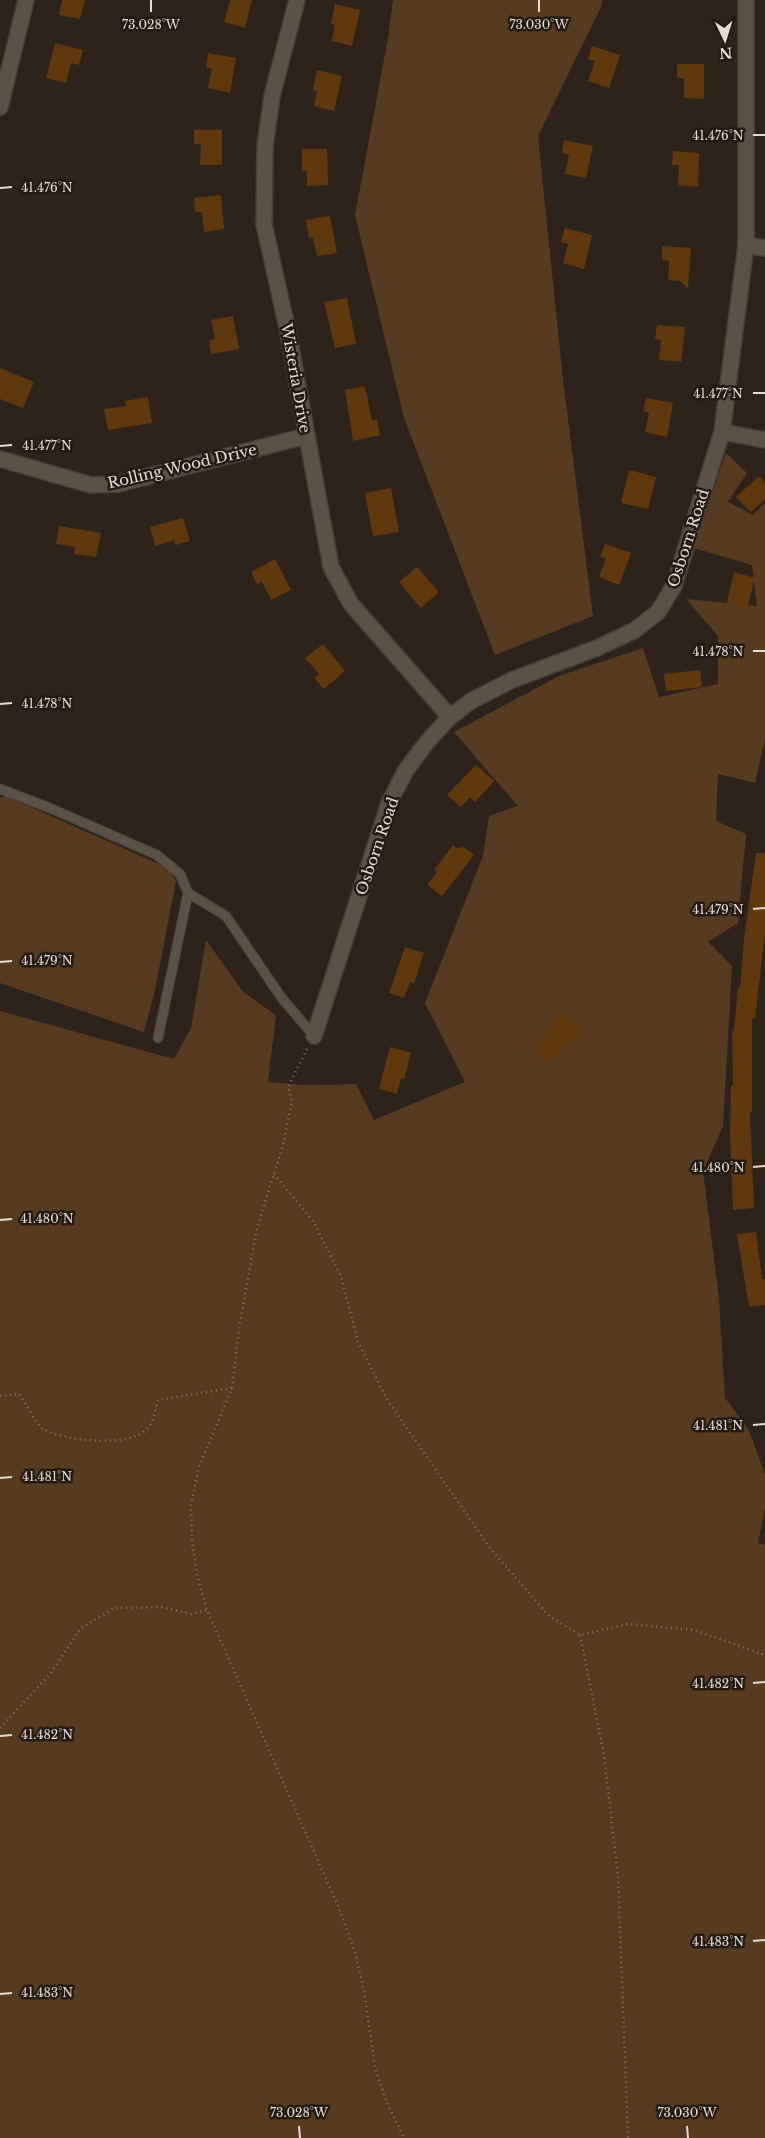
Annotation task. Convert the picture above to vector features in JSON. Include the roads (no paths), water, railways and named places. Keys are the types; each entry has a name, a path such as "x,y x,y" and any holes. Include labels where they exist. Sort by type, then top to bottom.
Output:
{"street":[{"path":"0,107 26,0"},
{"name":"Wisteria Drive","path":"297,0 272,96 265,146 264,224 288,332 331,567 351,604 450,718"},
{"name":"Osborn Road","path":"314,1036 389,804 406,770 427,742 450,718 489,690 597,648 636,630 658,612 674,586 722,432 746,245 746,0"},
{"path":"746,245 765,248"},
{"path":"722,432 765,440"},
{"name":"Rolling Wood Drive","path":"0,459 91,485 118,484 306,436"}],"lane":[{"path":"0,789 50,808 157,854 180,874 188,893 158,1038"},
{"path":"188,893 226,916 281,997 314,1036"}]}
